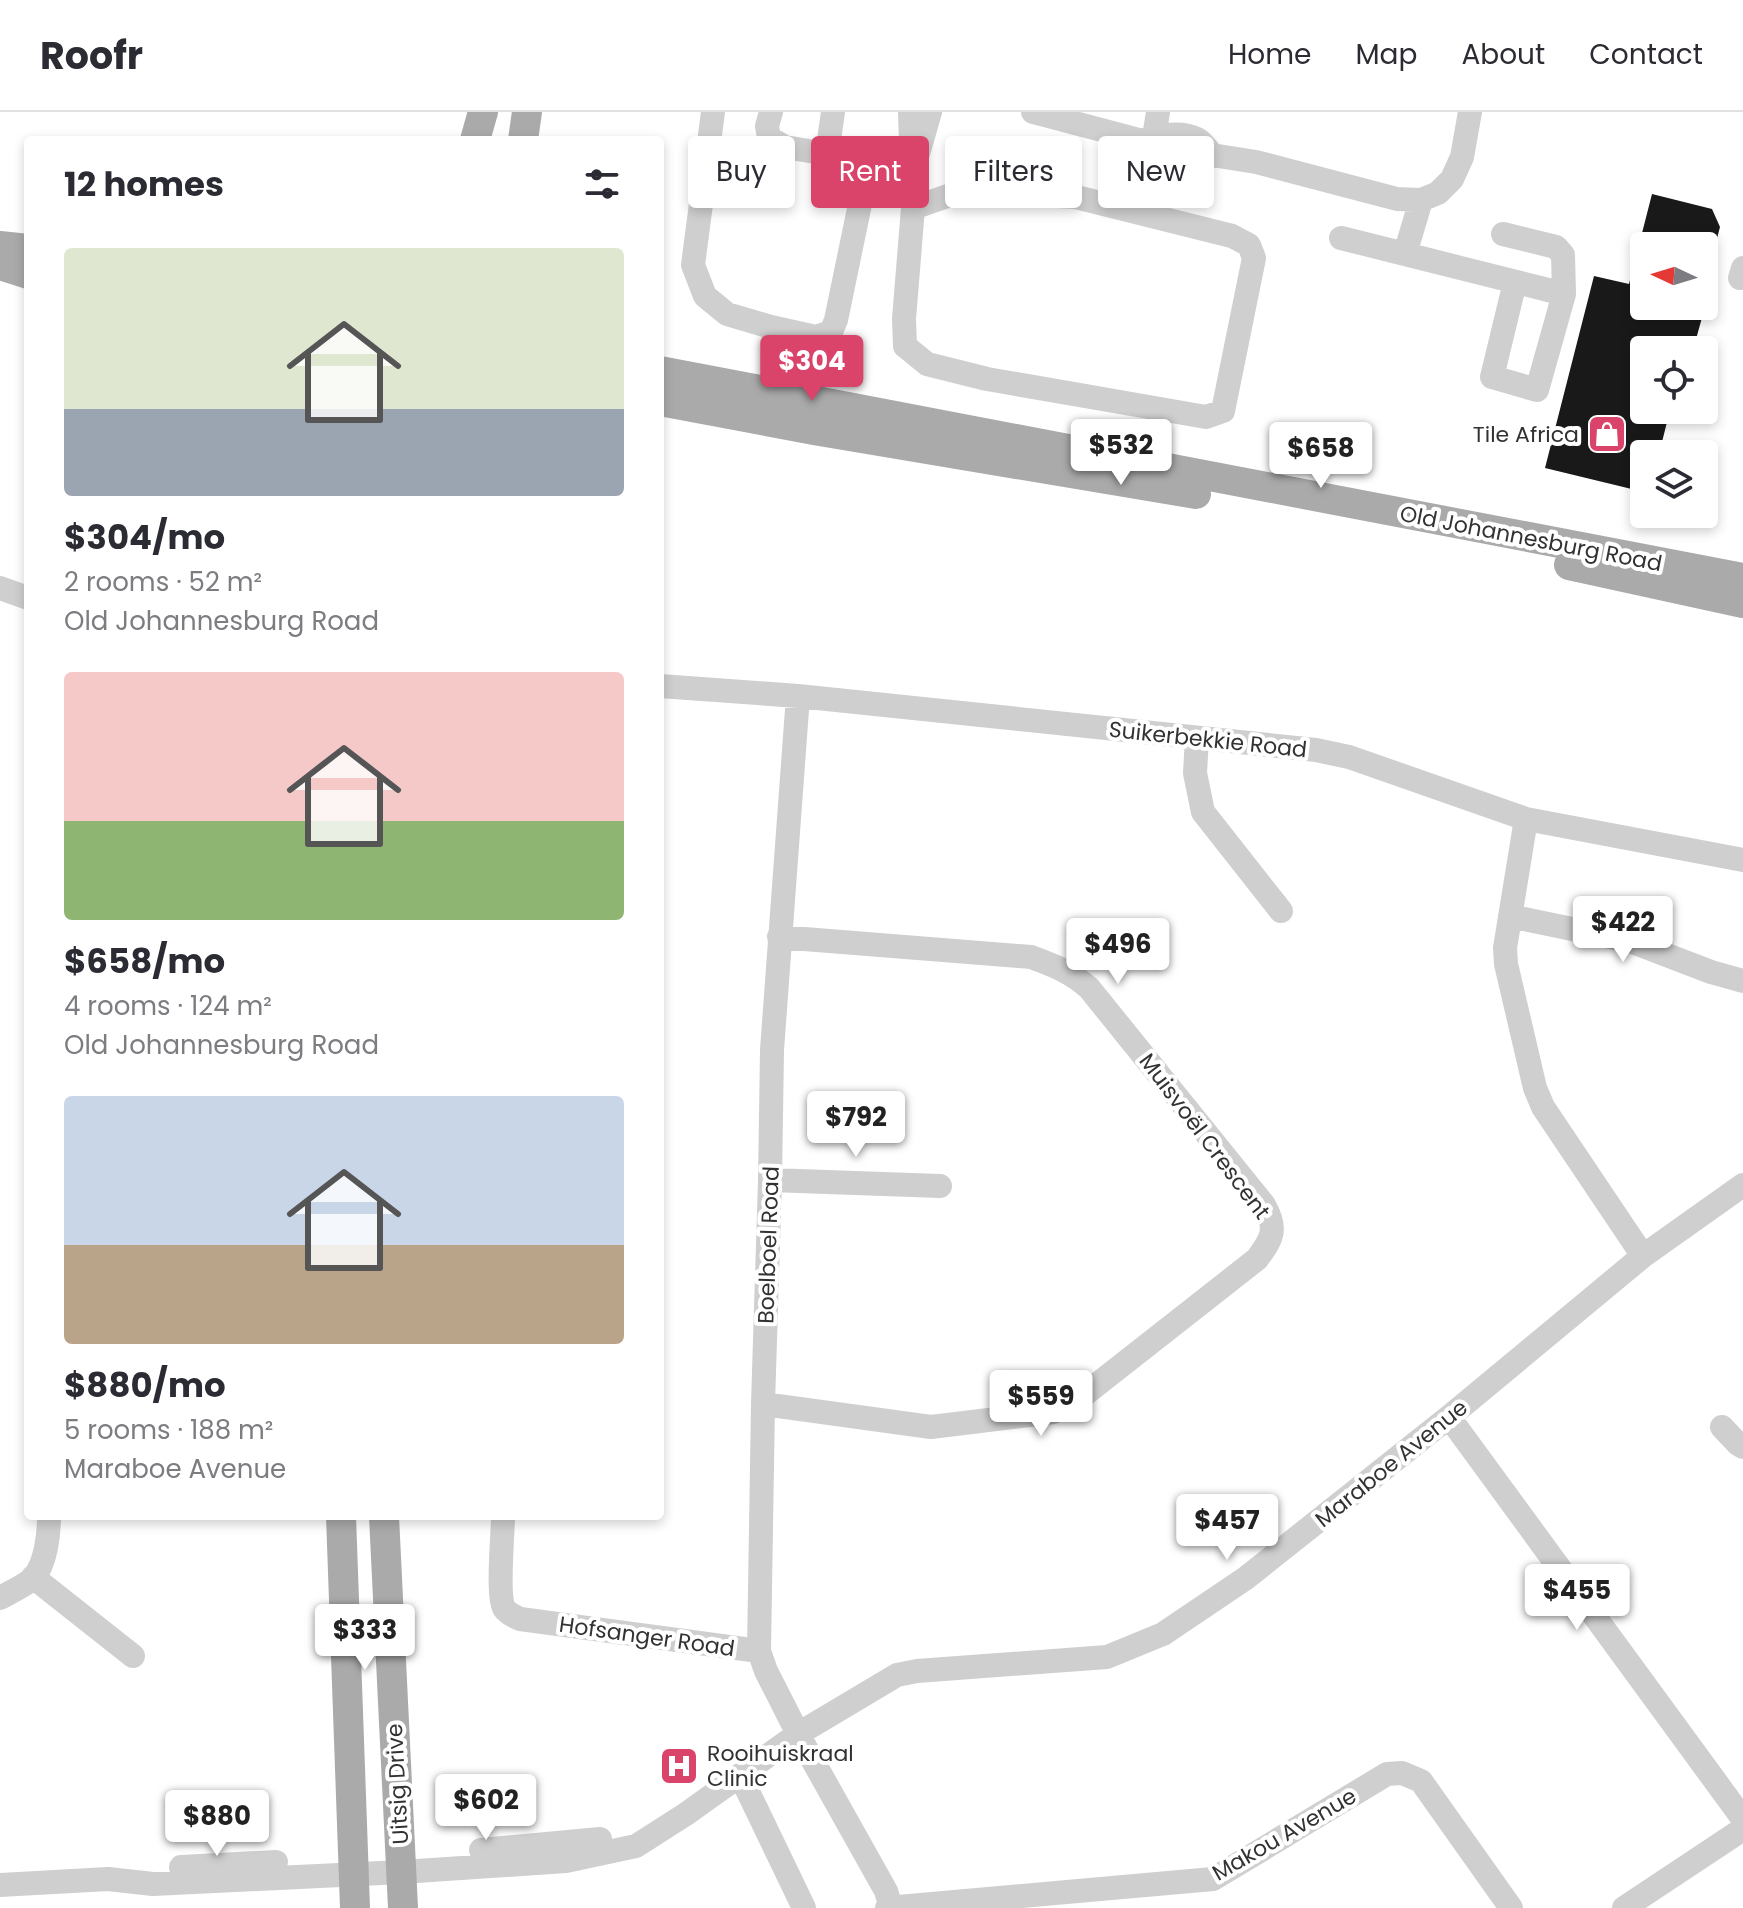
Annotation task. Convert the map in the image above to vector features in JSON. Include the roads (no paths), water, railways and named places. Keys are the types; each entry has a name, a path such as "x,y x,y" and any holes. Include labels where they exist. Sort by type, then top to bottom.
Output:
{"main road":[{"path":"479,136 484,112"},
{"path":"524,136 527,112"},
{"path":"0,246 24,249"},
{"path":"0,265 24,273"},
{"name":"Old Johannesburg Road","path":"664,372 1743,578"},
{"name":"Old Johannesburg Road","path":"664,402 1284,510 1525,556 1743,603"},
{"path":"1705,571 1743,570"},
{"name":"Uitsig Drive","path":"341,1520 355,1908"},
{"name":"Uitsig Drive","path":"384,1520 403,1908"}],"street":[{"path":"713,112 693,265 705,296 727,314 816,337 831,332 859,208"},
{"path":"771,112 767,126 769,138 785,147 811,151"},
{"path":"830,136 833,112"},
{"path":"910,112 910,136"},
{"path":"923,136 930,112"},
{"path":"1033,112 1095,119 1140,136"},
{"path":"1149,136 1158,112"},
{"path":"1214,155 1256,162 1397,199 1421,200 1438,193 1452,179 1462,157 1470,112"},
{"path":"962,191 1076,197 1232,236 1249,245 1254,258 1223,411 1206,417 987,379 927,364 905,346 904,319 913,208 962,191"},
{"path":"1405,254 1421,200"},
{"path":"1503,234 1556,247 1563,255 1564,294 1537,390 1492,377 1515,282"},
{"path":"1341,238 1564,294"},
{"path":"0,588 24,597"},
{"name":"Suikerbekkie Road","path":"664,686 798,696 1316,750 1349,757 1526,819 1743,860"},
{"name":"Boelboel Road","path":"759,1651 772,1050 798,696"},
{"path":"1197,738 1195,773 1203,812 1281,911"},
{"path":"1526,819 1505,948 1535,1088 1543,1107 1643,1256"},
{"path":"1510,916 1630,941 1743,981"},
{"name":"Muisvoël Crescent","path":"763,1404 931,1427 1064,1409 1257,1259 1271,1241 1272,1223 1264,1205 1089,988 1060,967 1031,957 779,937"},
{"path":"770,1180 940,1186"},
{"name":"Maraboe Avenue","path":"0,1885 108,1879 153,1884 401,1864 604,1839 666,1827 798,1734 897,1675 1107,1657 1163,1634 1246,1578 1449,1417 1643,1256 1743,1185"},
{"path":"1449,1417 1743,1819"},
{"path":"1722,1427 1743,1447"},
{"path":"0,1598 33,1577 45,1555 49,1520"},
{"name":"Hofsanger Road","path":"503,1520 501,1594 506,1611 520,1619 759,1651 798,1734 886,1891 890,1908"},
{"path":"33,1577 133,1656"},
{"name":"Makou Avenue","path":"890,1908 1213,1879 1387,1774 1402,1773 1421,1781 1511,1908"},
{"path":"740,1775 804,1908"},
{"path":"1624,1908 1743,1829"}],"place":[{"name":"Tile Africa","path":"1607,434"},
{"name":"Rooihuiskraal Clinic","path":"679,1766"}]}
